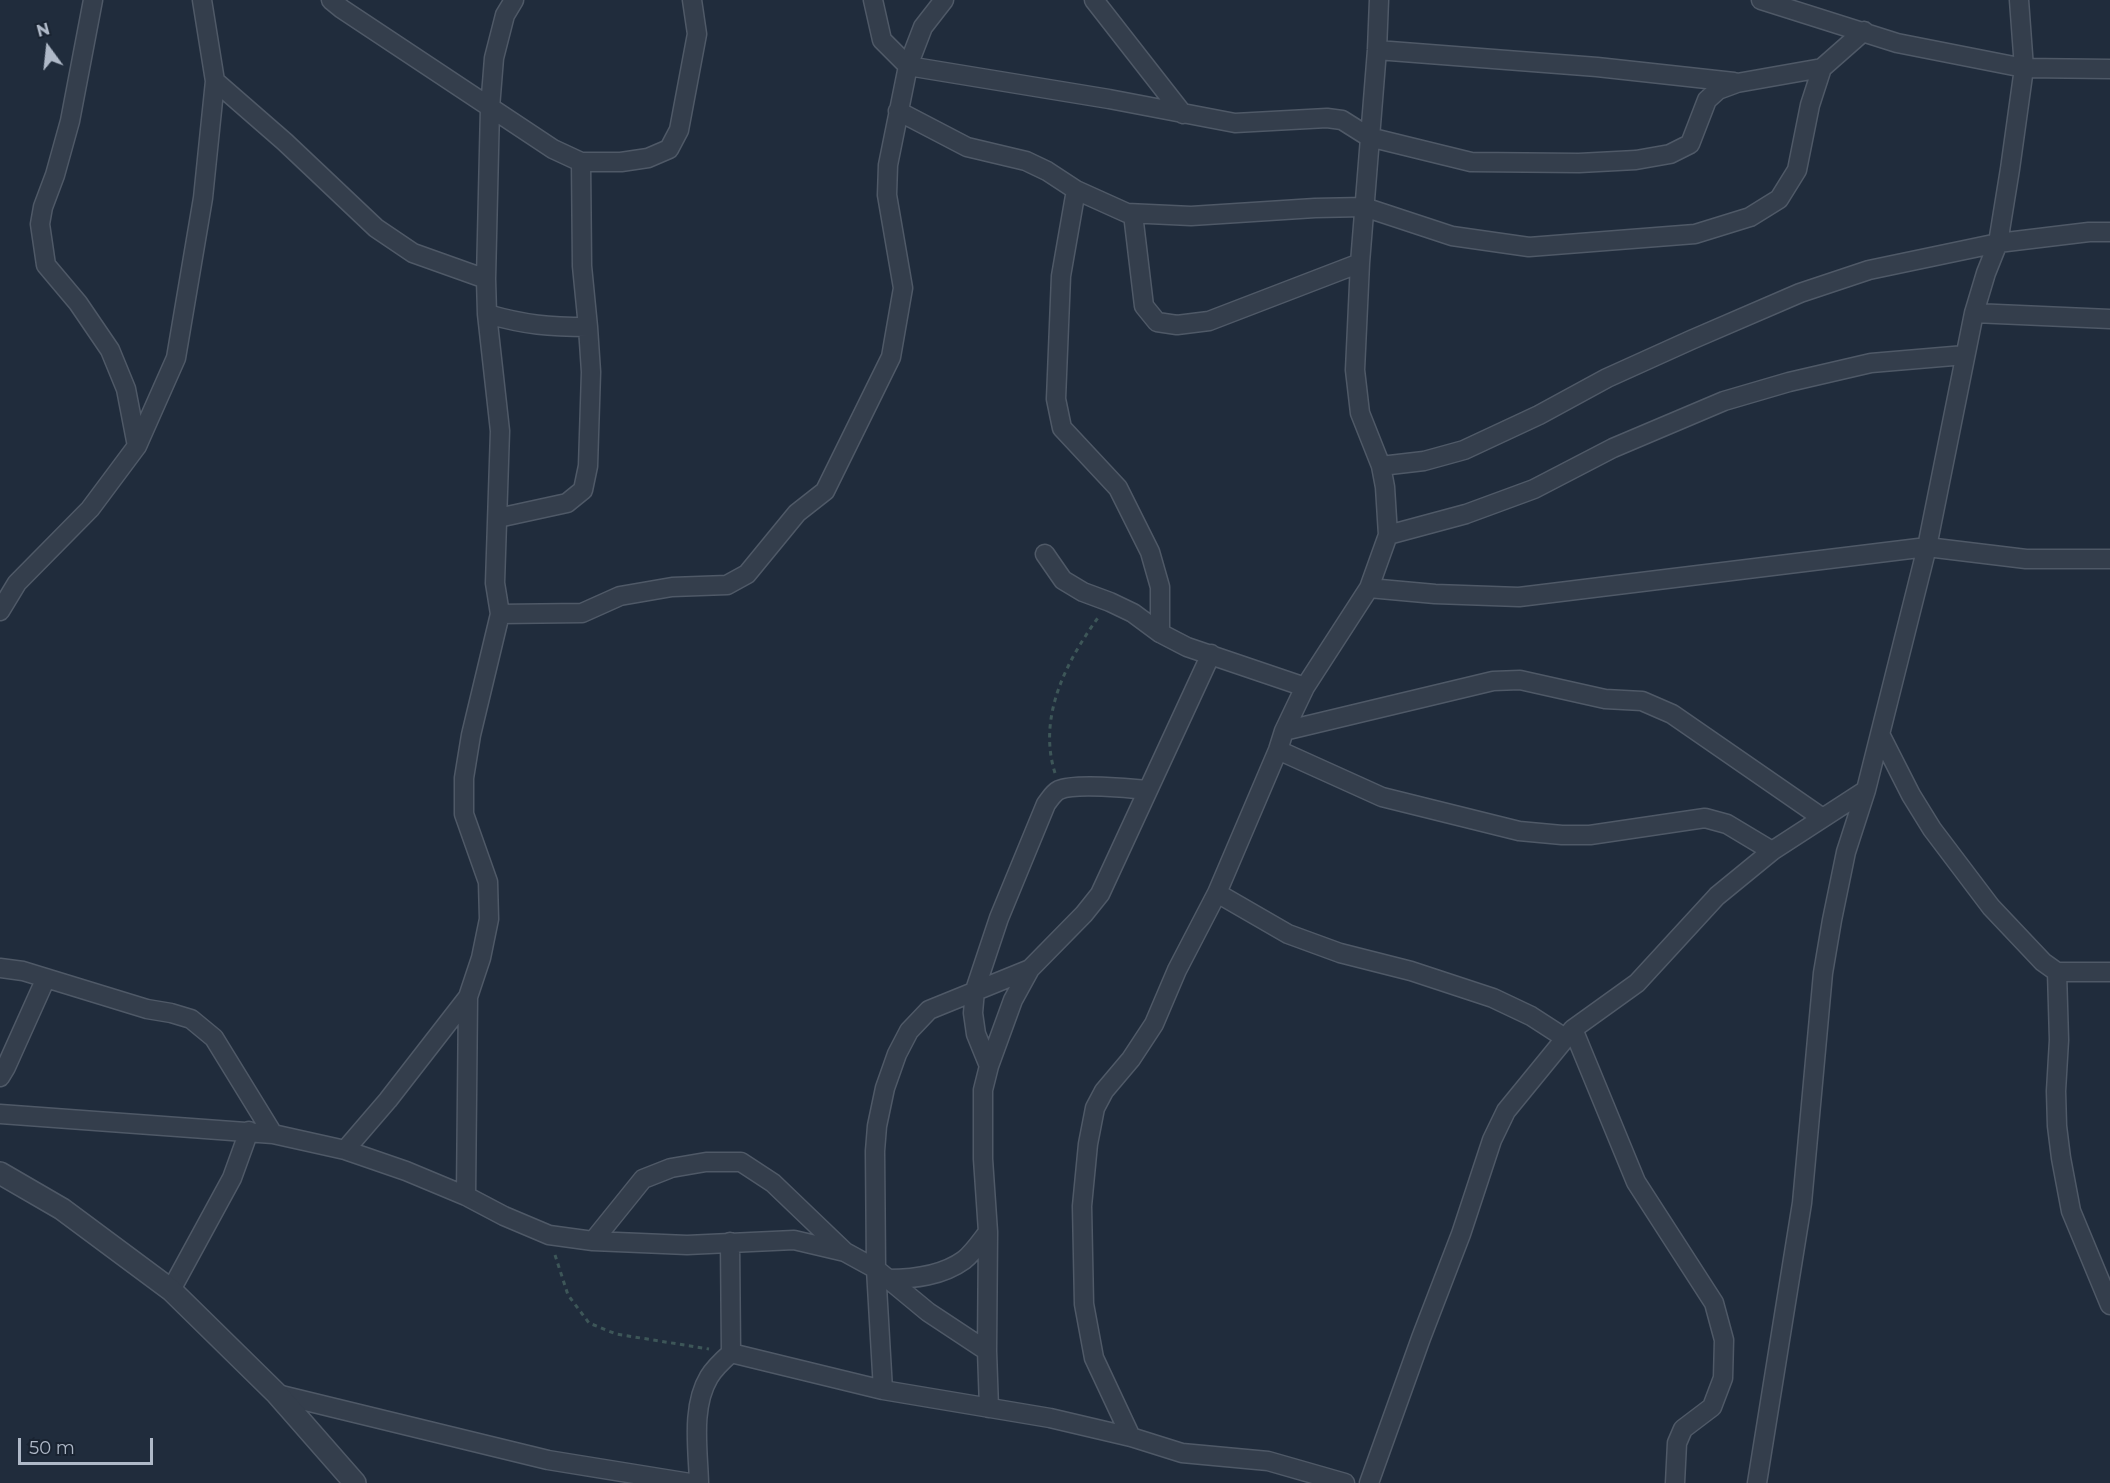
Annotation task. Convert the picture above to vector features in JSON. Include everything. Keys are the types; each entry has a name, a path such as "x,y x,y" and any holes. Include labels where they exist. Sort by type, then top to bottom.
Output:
{"street":[{"path":"93,0 70,121 43,207 40,224 46,265 78,303 110,350 126,389 137,446"},
{"path":"0,611 17,583 90,509 137,446 176,358 203,198 215,81 202,0"},
{"path":"331,0 553,149 581,162 621,162 648,158 669,149 679,130 697,34 692,0"},
{"path":"466,1196 468,998 481,958 489,919 488,882 464,814 464,778 471,735 500,614 495,583 500,431 487,314 486,279 490,108 494,58 505,15 514,0"},
{"path":"873,0 882,40 908,66 1109,99 1235,123 1327,118 1342,120 1369,137 1471,162 1579,163 1636,160 1670,154 1690,144 1707,100 1718,90 1737,82 1822,69"},
{"path":"500,614 582,613 620,596 672,586 727,585 747,574 797,513 825,490 891,357 903,288 887,195 888,165 908,66 923,27 944,0"},
{"path":"1094,0 1184,114"},
{"path":"1131,1437 1094,1358 1084,1305 1082,1206 1088,1144 1095,1108 1104,1091 1131,1059 1154,1024 1217,893 1284,731 1305,687 1369,588 1388,535 1385,487 1381,466 1360,413 1355,370 1360,263 1379,0"},
{"path":"1761,0 1897,43 2024,68 2110,69"},
{"path":"1757,1483 1802,1203 1823,973 1832,920 1846,852 1866,790 1927,547 1974,313 1998,243 2024,68 2019,0"},
{"path":"898,111 967,147 1026,161 1047,171 1076,190 1118,210 1133,214 1191,216 1364,207 1452,236 1529,247 1695,234 1750,217 1779,199 1797,170 1810,105 1822,69 1864,32"},
{"path":"1377,50 1597,67 1737,82"},
{"path":"215,81 285,142 376,228 413,253 486,279"},
{"path":"498,518 567,503 583,490 588,466 591,372 582,266 581,162"},
{"path":"1076,190 1061,276 1056,399 1062,428 1118,488 1150,552 1161,587 1160,633"},
{"path":"1133,214 1144,306 1157,322 1177,325 1209,321 1360,263"},
{"path":"1381,466 1424,461 1464,450 1539,415 1607,378 1800,293 1869,270 1998,243 2089,232 2110,232"},
{"path":"1974,313 2110,319"},
{"path":"487,314 521,324 588,327"},
{"path":"1388,535 1466,514 1534,489 1613,448 1724,401 1789,382 1871,363 1965,355"},
{"path":"1369,588 1435,594 1519,597 1927,547 2026,559 2110,559"},
{"path":"1045,554 1063,580 1083,592 1132,613 1160,633 1187,647 1305,687"},
{"path":"989,1408 988,1232 983,1160 984,1090 989,1066 1013,1000 1030,969 1084,914 1100,894 1211,654"},
{"path":"1284,731 1494,681 1520,680 1605,699 1642,701 1672,714 1821,818"},
{"path":"1880,734 1911,795 1932,829 1991,907 2043,962 2056,972 2110,972"},
{"path":"1278,750 1382,797 1519,831 1590,836 1705,818 1727,824 1772,851"},
{"path":"989,1066 976,1034 973,1013 975,990 999,918 1052,795 1060,789 1119,786 1147,790"},
{"path":"1369,1483 1461,1234 1492,1140 1506,1111 1569,1033 1637,983 1717,896 1772,851 1866,790"},
{"path":"1217,893 1288,934 1340,953 1411,971 1493,998 1569,1033 1636,1182 1714,1303 1724,1340 1723,1378 1712,1407 1683,1429 1677,1443 1675,1483"},
{"path":"0,968 22,971 147,1009 191,1019 214,1038 273,1134"},
{"path":"883,1390 877,1126 885,1088 897,1054 909,1030 929,1010 1030,969"},
{"path":"2056,972 2059,1040 2056,1091 2061,1158 2071,1211 2110,1305"},
{"path":"0,1077 46,978"},
{"path":"345,1150 388,1100 468,998"},
{"path":"0,1114 273,1134 345,1150 406,1171 549,1235 593,1241 687,1245 794,1240 845,1252"},
{"path":"171,1290 232,1178 249,1131"},
{"path":"593,1241 643,1179 671,1168 706,1162 741,1162 773,1183 845,1252 882,1274 928,1312 987,1351"},
{"path":"0,1173 62,1209 171,1290 277,1395 355,1483"},
{"path":"882,1274 920,1277 942,1272 965,1260 988,1232"},
{"path":"699,1483 697,1428 701,1393 709,1376 731,1353 730,1242"},
{"path":"731,1353 883,1390 1050,1418 1131,1437 1182,1453 1268,1461 1345,1483"},
{"path":"277,1395 548,1460 661,1481 690,1483"}],"path":[{"path":"1060,789 1051,760 1049,728 1056,694 1080,642 1110,602"},
{"path":"549,1235 568,1295 590,1323 616,1334 731,1353"}]}
